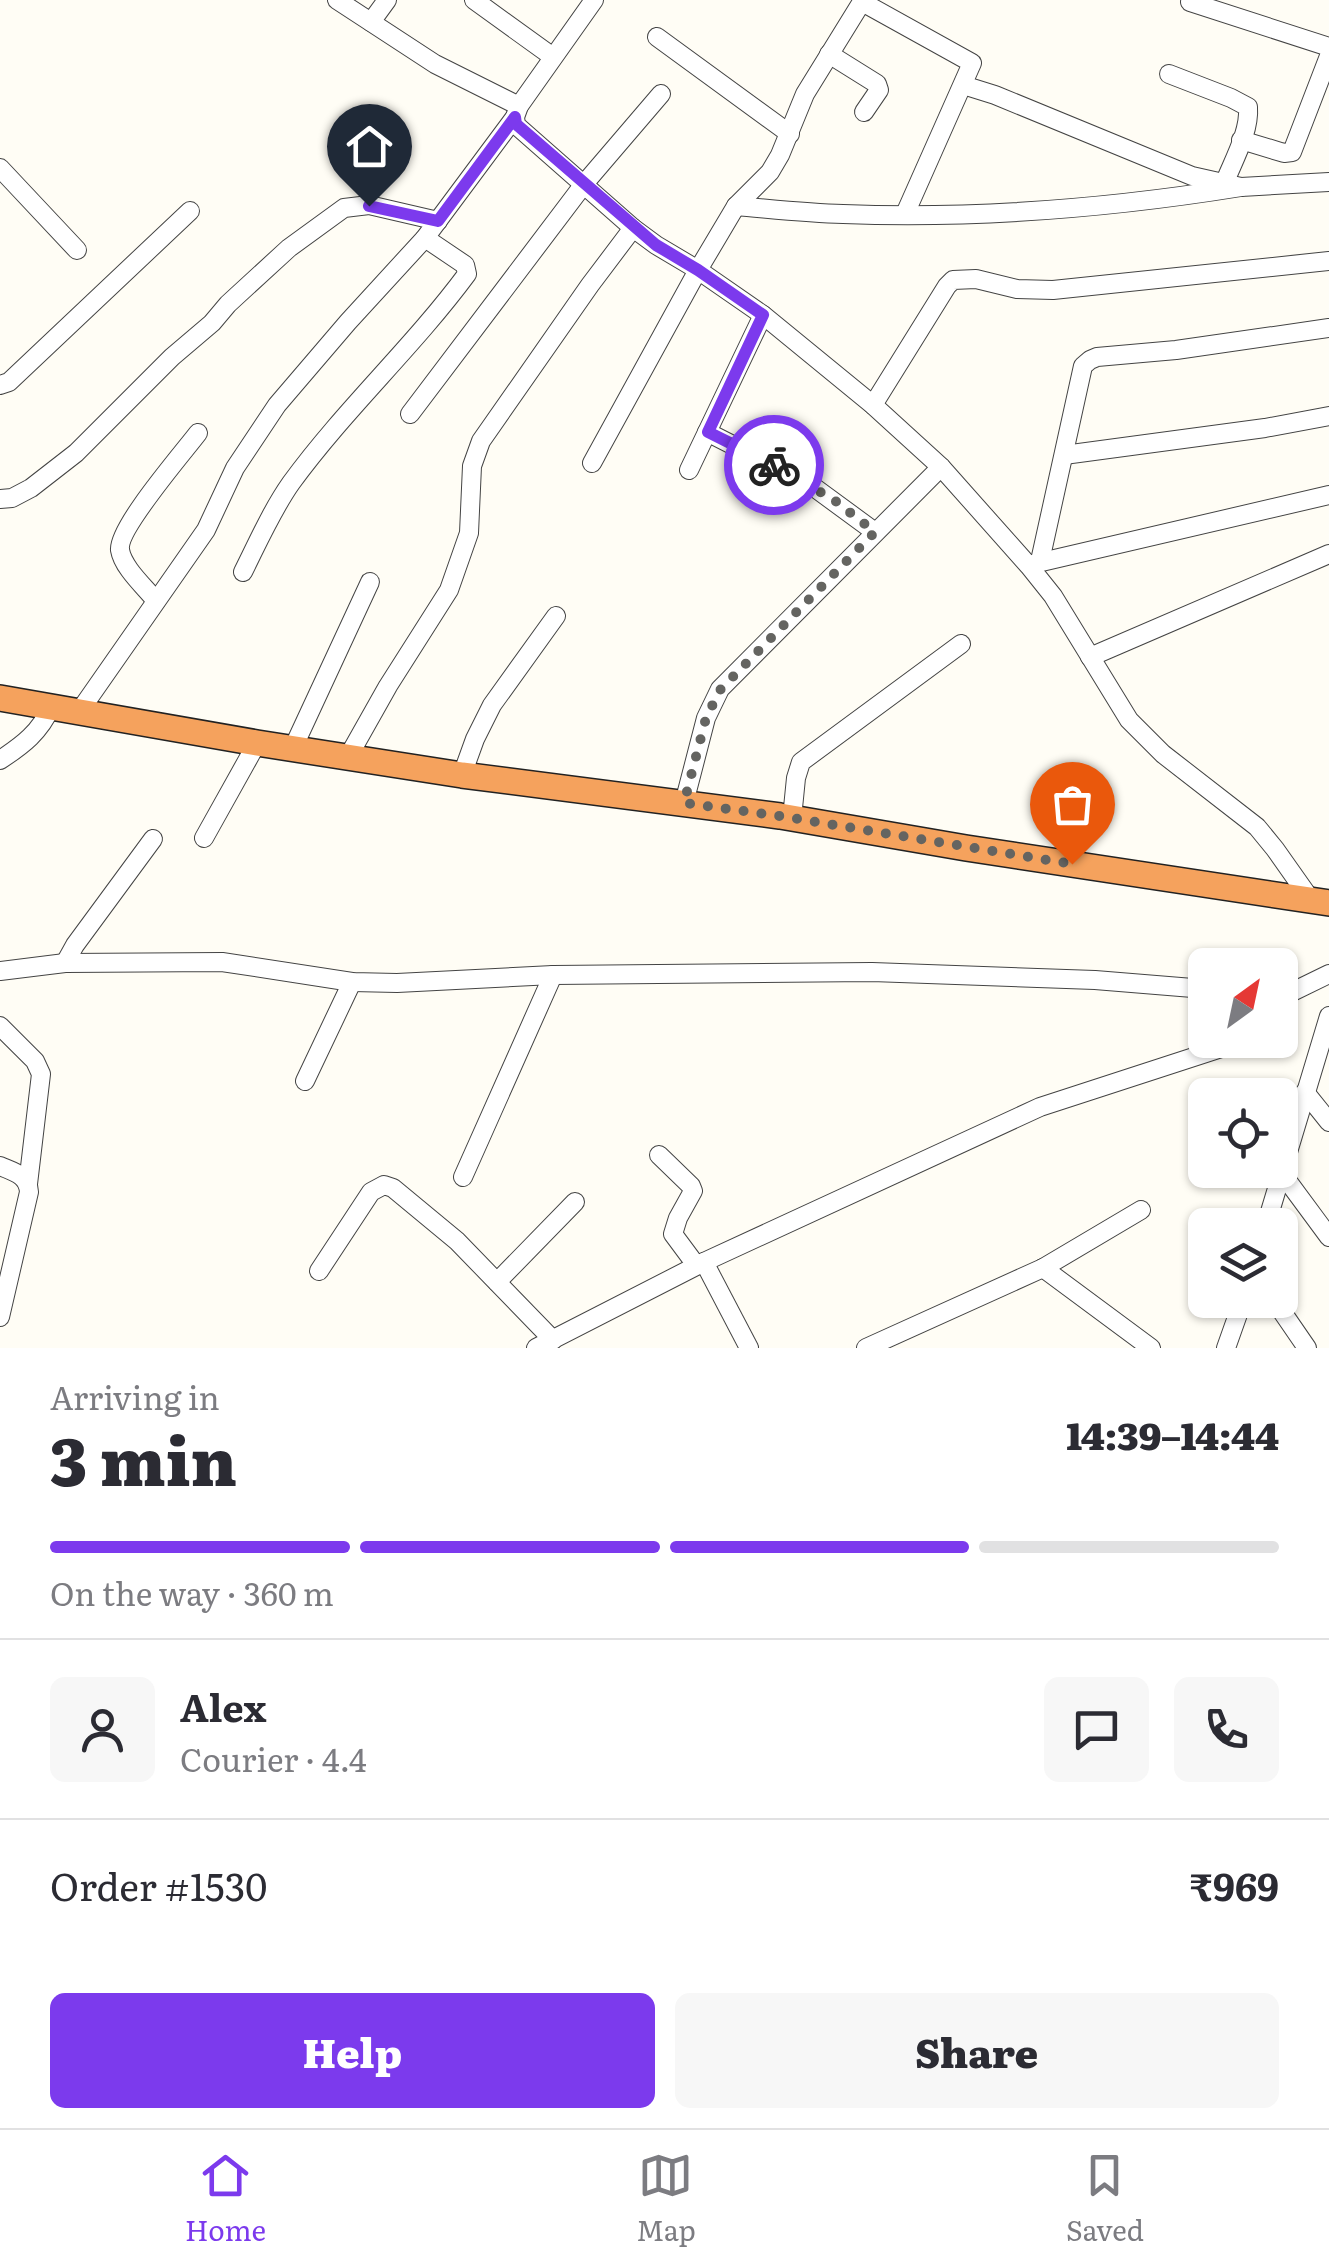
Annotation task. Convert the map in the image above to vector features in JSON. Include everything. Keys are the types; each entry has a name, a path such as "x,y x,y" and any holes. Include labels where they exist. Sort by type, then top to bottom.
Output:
{"highway":[{"path":"0,698 462,775 792,818 1320,902"}],"street":[{"path":"337,0 435,64 517,111"},
{"path":"371,22 386,0"},
{"path":"474,0 553,57"},
{"path":"79,712 206,530 235,468 277,405 425,238 594,0"},
{"path":"592,463 736,206 770,172 790,134 804,94 862,1 972,63 905,214"},
{"path":"1190,2 1329,47"},
{"path":"657,37 790,134"},
{"path":"829,54 877,84 879,90 864,112"},
{"path":"1241,140 1292,152 1329,56"},
{"path":"1168,74 1248,107 1249,118 1233,186"},
{"path":"963,86 1192,176 1233,186"},
{"path":"410,414 584,184 661,94"},
{"path":"517,111 516,124 633,228 763,315 873,405 941,468 1035,563 1129,720 1163,754 1256,828 1320,902"},
{"path":"0,168 77,250"},
{"path":"736,206 843,214 1044,210 1158,200 1233,186 1329,182"},
{"path":"0,499 12,498 31,488 76,453 289,248 344,208 369,206 438,221"},
{"path":"0,386 9,382 190,211"},
{"path":"348,756 448,590 468,534 472,466 481,441 633,228"},
{"path":"243,572 272,514 299,472 467,274 465,265 425,238"},
{"path":"873,405 953,280 976,279 1018,289 1053,290 1329,261"},
{"path":"689,470 763,315"},
{"path":"1035,563 1083,366 1090,360 1329,328"},
{"path":"1064,456 1329,416"},
{"path":"708,432 810,485 875,532"},
{"path":"156,601 127,564 120,544 128,525 198,434"},
{"path":"684,803 706,718 720,690 941,468"},
{"path":"1035,563 1329,494"},
{"path":"1090,656 1329,554"},
{"path":"293,748 370,582"},
{"path":"462,775 474,739 492,705 556,616"},
{"path":"792,818 801,762 961,644"},
{"path":"0,760 34,735 51,707"},
{"path":"204,838 258,743"},
{"path":"65,963 153,839"},
{"path":"0,971 65,963 222,962 352,982 554,975 872,972 1095,980 1188,988"},
{"path":"1298,987 1329,974"},
{"path":"462,1176 554,975"},
{"path":"304,1081 352,982"},
{"path":"1298,1118 1329,1016"},
{"path":"0,1026 35,1061 41,1074 29,1192 0,1316"},
{"path":"319,1271 371,1192 384,1185 393,1188 457,1241 546,1345 700,1264 1040,1107 1191,1058"},
{"path":"1306,1092 1329,1122"},
{"path":"659,1155 692,1186 693,1192 673,1234 700,1264 749,1348"},
{"path":"0,1166 28,1184"},
{"path":"1293,1188 1329,1236"},
{"path":"496,1282 575,1202"},
{"path":"866,1348 1043,1268 1141,1210"},
{"path":"1043,1268 1143,1346"},
{"path":"1226,1348 1237,1318"},
{"path":"1286,1318 1307,1348"}],"way so far":[{"path":"774,465 834,500 875,532 728,678 706,718 684,803 1072,864"}],"route":[{"path":"369,206 438,221 515,117 516,124 633,228 763,315 708,432 774,465"}]}
